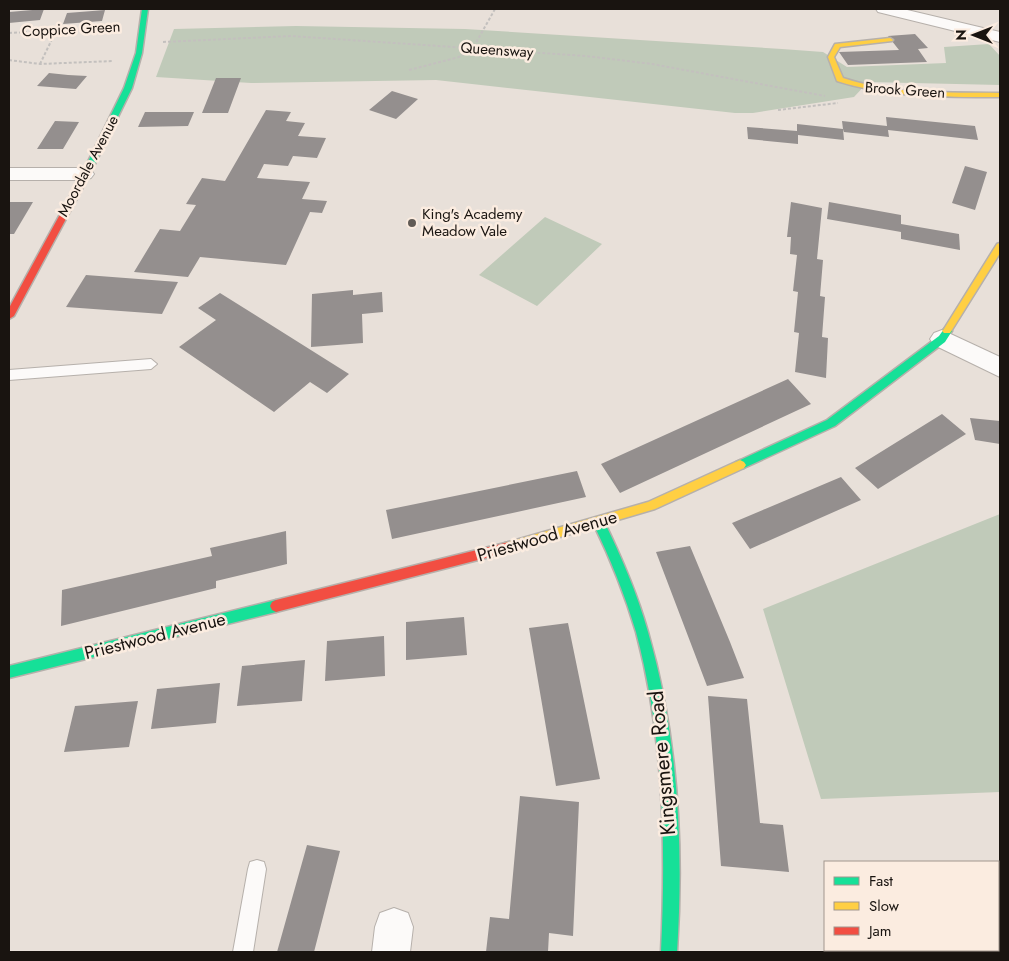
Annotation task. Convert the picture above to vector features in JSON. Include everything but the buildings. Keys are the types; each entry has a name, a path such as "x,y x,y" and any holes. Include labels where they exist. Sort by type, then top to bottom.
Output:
{"street":[{"name":"Moordale Avenue","path":"9,316 84,174 97,154 128,88 139,53 145,9"},
{"path":"884,9 1000,37"},
{"path":"901,12 938,9"},
{"name":"Brook Green","path":"890,40 837,45 831,57 840,79 854,86 878,89 1000,95"},
{"path":"9,174 84,174"},
{"name":"Priestwood Avenue","path":"9,672 386,580 600,523 651,506 831,423 942,339 1000,246"},
{"path":"942,339 1000,368"},
{"name":"Kingsmere Road","path":"600,523 626,578 642,627 657,691 666,759 671,876 671,952"}],"lane":[{"path":"9,375 151,364"},
{"path":"243,952 257,869"}],"path":[{"path":"410,70 459,57 473,48 495,9"},
{"name":"Coppice Green","path":"9,33 123,26"},
{"path":"40,64 56,31"},
{"name":"Queensway","path":"162,42 291,36 473,48 652,64 827,96"},
{"name":"Coppice Green","path":"9,60 40,64 118,61"},
{"path":"778,110 846,102"}],"green space":[{"path":"296,26 465,29 823,52 847,67 946,63 944,47 989,44 1000,56 1000,85 868,82 854,97 753,113 735,113 436,80 251,83 156,77 174,29"},
{"path":"545,217 602,244 537,306 479,275"},
{"path":"1000,514 1000,792 821,799 763,609"}],"traffic: fast":[{"path":"86,174 128,88 139,53 145,9"},
{"path":"740,465 831,423 942,339 947,331"},
{"path":"599,523 623,577 638,618 652,670 659,709 665,750 671,832 669,952"},
{"path":"9,672 276,606"}],"traffic: slow":[{"path":"890,40 837,45 831,57 840,79 879,90 919,94 1000,95"},
{"path":"947,331 1000,246"},
{"path":"509,547 651,506 740,465"}],"traffic: jam":[{"path":"9,316 86,174"},
{"path":"276,606 509,547"}],"place":[{"name":"King's Academy Meadow Vale","path":"412,223"}]}
